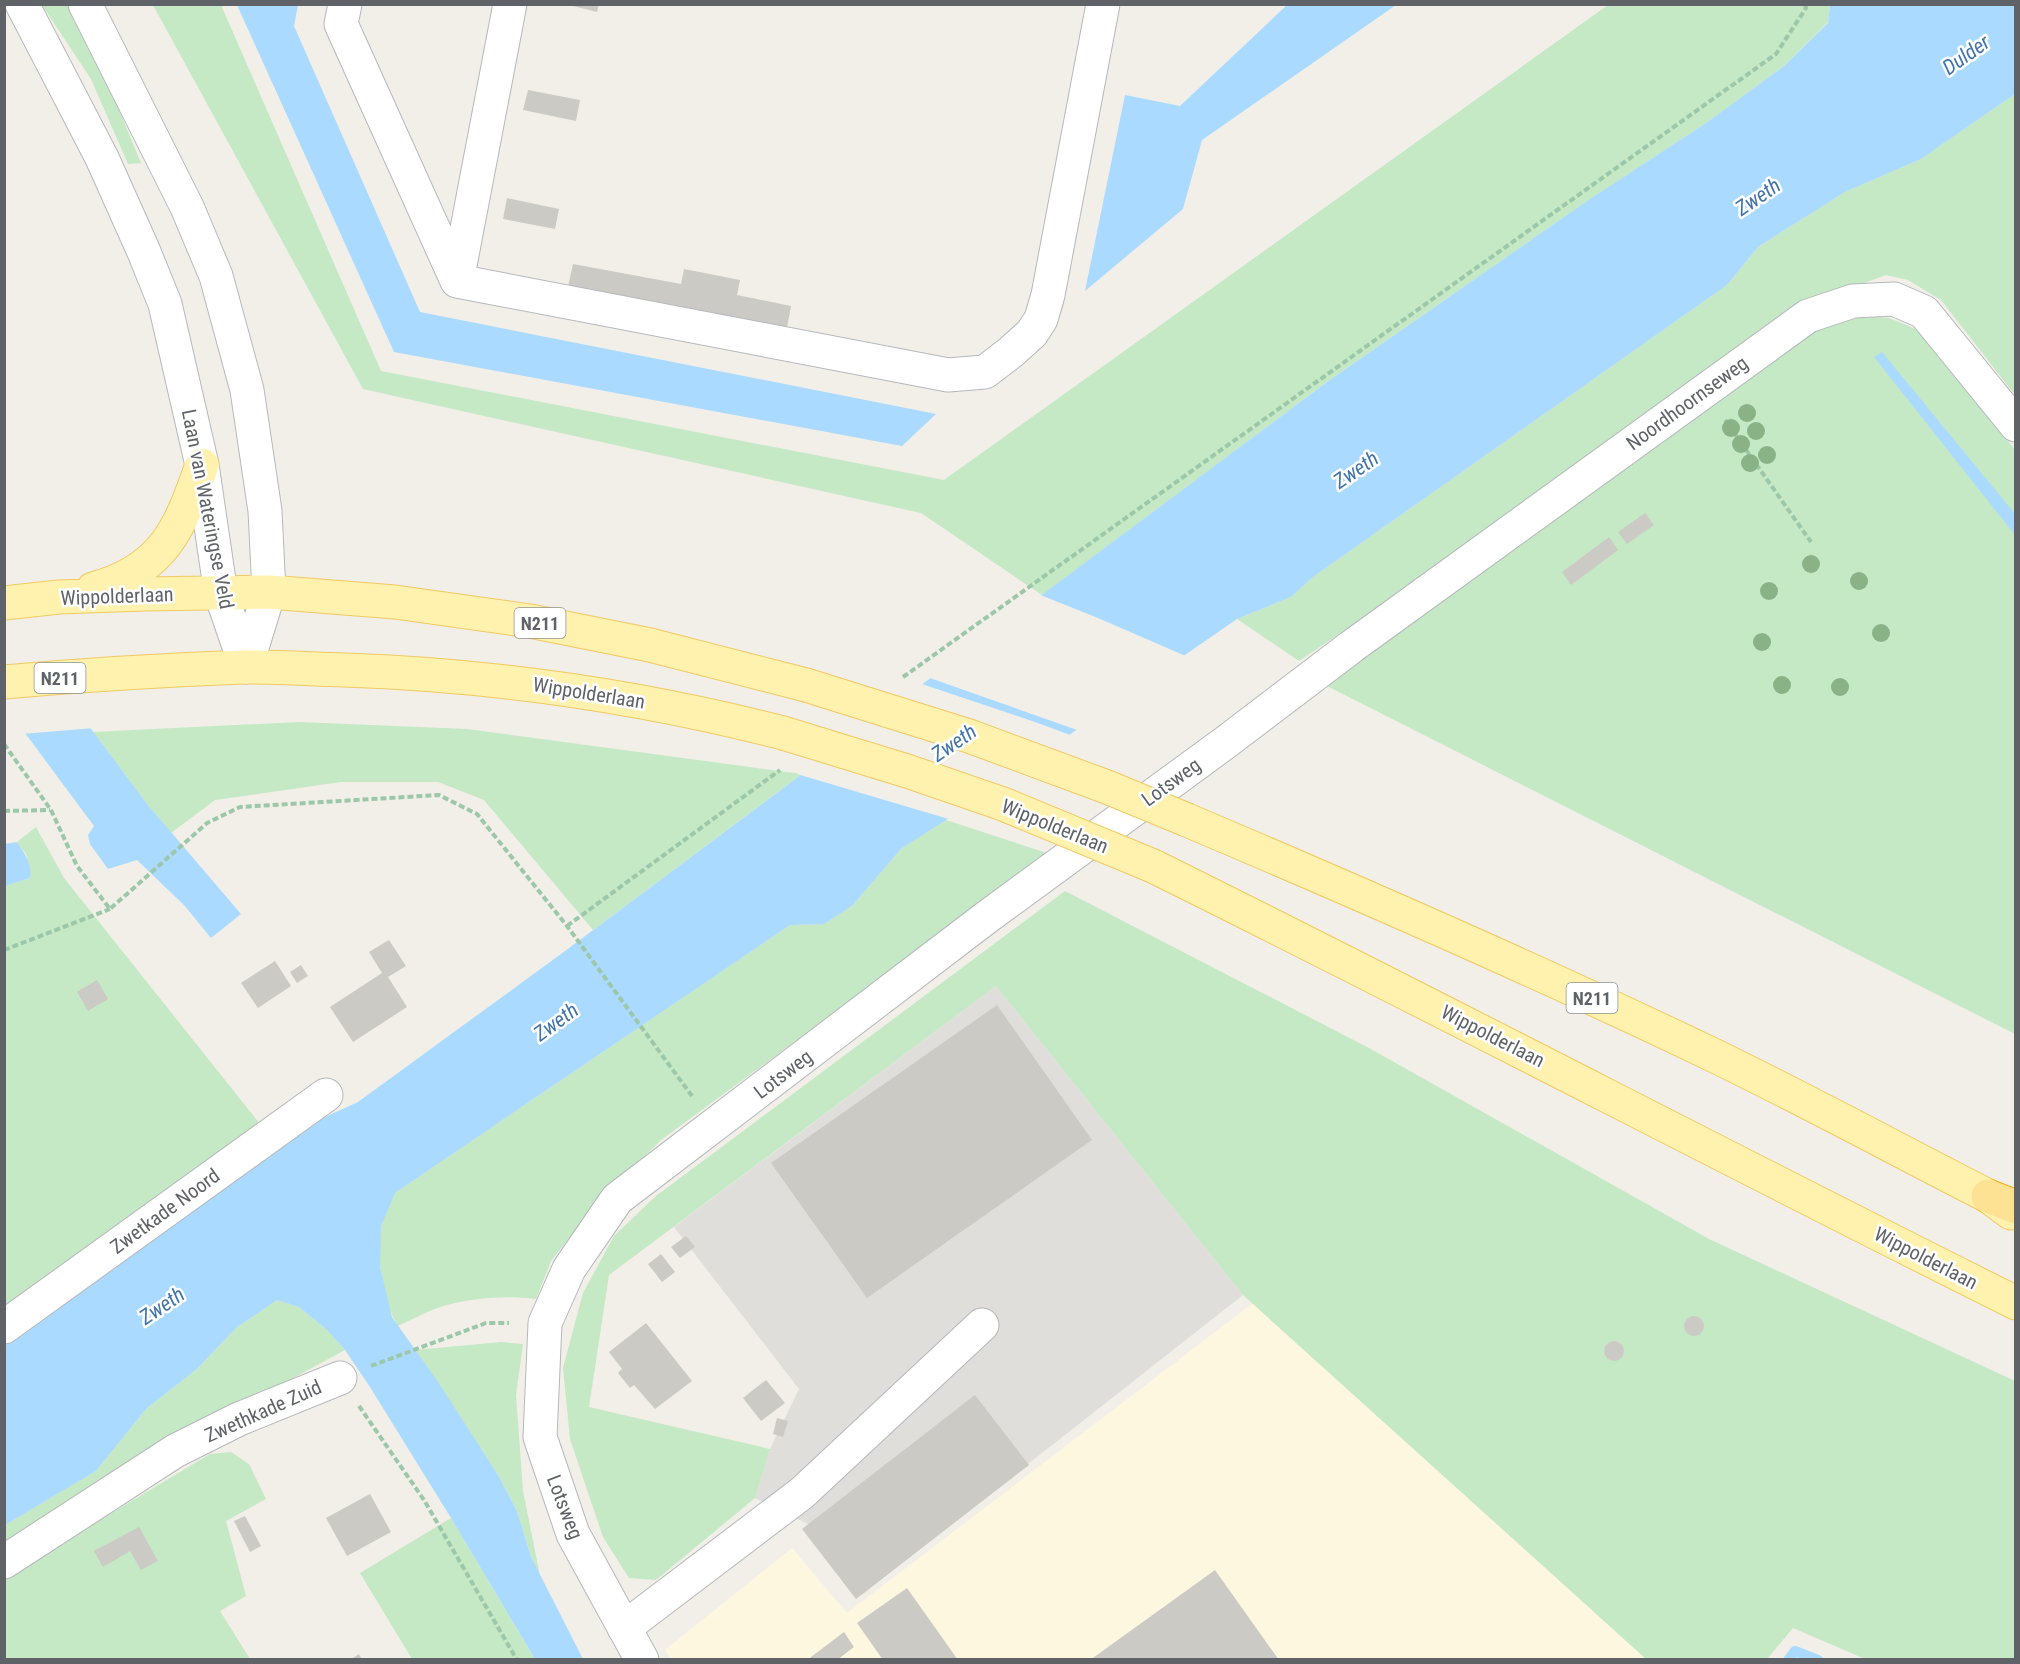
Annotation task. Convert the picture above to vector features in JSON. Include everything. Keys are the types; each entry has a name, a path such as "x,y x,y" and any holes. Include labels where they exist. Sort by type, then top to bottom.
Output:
{"main road":[{"path":"60,597 107,585 150,562 166,545 178,527 187,510 202,465"},
{"name":"Wippolderlaan","path":"4,603 60,597 269,592 395,602 530,621 650,645 806,685 918,718 1107,787 1346,887 1530,969 1716,1057 2002,1202 2016,1215"},
{"name":"Wippolderlaan","path":"4,682 246,668 399,672 509,681 631,699 720,717 786,748 907,771 1003,804 1153,866 1430,1004 1819,1205 2016,1303"}],"street":[{"name":"Laan van Wateringse Veld","path":"22,4 102,158 165,304 202,465 221,594 246,668"},
{"name":"Laan van Wateringse Veld","path":"84,4 187,207 216,276 247,390 265,511 269,592 246,668"},
{"path":"345,4 341,24 458,281"},
{"path":"458,281 510,4"},
{"path":"458,281 948,375 985,372 1032,333 1041,319 1048,295 1103,4"},
{"name":"Noordhoornseweg","path":"1351,646 1808,316 1853,301 1894,300 1923,312 2016,425"},
{"name":"Lotsweg","path":"642,1659 573,1534 540,1437 545,1323 569,1269 617,1199 987,917 1227,742 1351,646"},
{"name":"Zwetkade Noord","path":"4,1328 326,1095"},
{"path":"624,1628 802,1493 982,1325"},
{"name":"Zwethkade Zuid","path":"4,1562 175,1451 239,1419 340,1378"}],"path":[{"path":"899,680 1776,54 1806,8 1805,4"},
{"path":"1704,390 1810,542"},
{"path":"4,744 51,810 77,866 110,909"},
{"path":"567,926 786,748"},
{"path":"4,950 110,909 207,823 240,807 439,795 477,814 567,926 713,1126"},
{"path":"4,811 51,810"},
{"name":"Zwethkade Zuid","path":"340,1378 425,1344 486,1323 545,1323"},
{"path":"340,1378 424,1500 517,1659"}],"shaded area":[{"path":"996,986 1243,1295 863,1594 808,1524 755,1498 770,1449 799,1389 674,1227"},
{"path":"1253,1303 1646,1659 671,1660 665,1650 792,1548 847,1613"}],"green space":[{"path":"42,5 70,5 104,74 141,163 128,164 91,79"},
{"path":"153,5 221,5 381,371 944,480 1608,5 1830,5 1828,22 1784,66 1706,123 1587,201 1327,382 1042,595 921,513 363,389"},
{"path":"2015,94 2015,395 1941,300 1908,280 1886,275 1848,289 1299,661 1237,619 1291,597 1313,577 1727,285 1758,247 1845,192 1921,159"},
{"path":"1861,316 1889,318 1916,329 1942,355 2015,450 2015,1034 1327,686 1452,587 1785,349 1822,327"},
{"path":"299,722 467,729 802,774 593,930 484,800 438,782 341,782 215,800 171,833 93,732"},
{"path":"946,820 1050,854 661,1140 595,1205 551,1261 536,1299 498,1297 461,1302 437,1308 398,1326 388,1305 379,1247 381,1224 395,1193 790,925 824,924 852,906 901,849"},
{"path":"36,827 64,878 264,1129 4,1314 4,886 30,878 26,854 17,842"},
{"path":"1065,891 1369,1048 1709,1239 2015,1381 2015,1659 1865,1659 1793,1628 1767,1659 1646,1659 1243,1295 996,986 609,1275 589,1407 770,1449 755,1498 656,1580 629,1578 603,1537 570,1439 563,1368 583,1293 614,1236 656,1196"},
{"path":"277,1300 299,1307 327,1330 345,1350 227,1414 5,1554 5,1525 96,1471 146,1409 197,1369 236,1328"},
{"path":"501,1342 523,1344 516,1395 523,1491 540,1576 531,1557 517,1511 498,1475 415,1350"},
{"path":"231,1452 249,1464 266,1499 226,1521 246,1596 220,1611 250,1659 5,1660 5,1577 210,1454"},
{"path":"451,1518 535,1659 412,1659 360,1573"}],"water":[{"path":"237,5 298,5 294,26 420,312 936,414 902,446 394,352"},
{"path":"1287,5 1396,5 1202,140 1183,209 1085,291 1125,95 1180,106"},
{"path":"1830,5 2015,5 2015,94 1921,159 1845,192 1758,247 1727,285 1313,577 1291,597 1237,619 901,849 852,906 824,924 790,925 395,1193 381,1226 380,1267 392,1317 438,1382 498,1475 517,1511 531,1557 583,1659 535,1659 451,1518 345,1350 327,1330 299,1307 277,1300 236,1328 197,1369 146,1409 96,1471 5,1525 4,1340 314,1122 358,1102 561,954 1327,382 1587,201 1706,123 1784,66 1828,23"},
{"path":"1882,352 2015,514 2015,535 1874,357"},
{"path":"4,612 147,804 241,914 211,938 184,905 137,860 108,869 90,844 88,835 94,826 5,706"},
{"path":"17,842 27,859 30,878 5,886 5,844"}],"pier":[{"path":"1038,594 1188,657 1080,731 927,677"},
{"path":"4,609 94,728 22,734 4,711"},
{"path":"919,683 1073,736 952,820 797,774"}],"building":[{"path":"565,4 599,4 597,12"},
{"path":"528,90 580,100 576,121 523,110"},
{"path":"507,198 559,209 555,229 503,219"},
{"path":"573,264 681,284 684,269 740,280 737,295 791,306 786,333 567,291"},
{"path":"1645,513 1654,525 1627,544 1618,532"},
{"path":"1609,537 1618,550 1571,585 1562,572"},
{"path":"389,940 406,966 388,977 407,1007 353,1042 330,1007 382,973 369,952"},
{"path":"275,961 291,986 258,1008 241,983"},
{"path":"301,965 308,976 297,983 290,972"},
{"path":"97,980 108,999 88,1011 77,992"},
{"path":"997,1005 1092,1140 867,1298 771,1163"},
{"path":"686,1236 695,1247 680,1258 671,1247"},
{"path":"661,1254 675,1272 662,1282 648,1264"},
{"path":"1694,1316 1701,1319 1704,1326 1701,1333 1694,1336 1687,1333 1684,1326 1687,1319"},
{"path":"646,1323 692,1381 655,1409 634,1385 630,1388 618,1373 622,1369 609,1352"},
{"path":"1614,1341 1621,1344 1624,1351 1621,1358 1614,1361 1607,1358 1604,1351 1607,1344"},
{"path":"766,1380 785,1403 761,1421 743,1398"},
{"path":"975,1395 1029,1465 856,1599 802,1529"},
{"path":"777,1418 788,1421 783,1437 773,1434"},
{"path":"370,1494 391,1532 347,1556 326,1518"},
{"path":"245,1516 261,1546 250,1552 234,1521"},
{"path":"139,1527 158,1561 141,1570 130,1551 103,1567 94,1551"},
{"path":"1215,1570 1279,1660 1090,1660"},
{"path":"907,1588 958,1660 883,1660 857,1623"},
{"path":"844,1632 854,1647 837,1660 807,1660"},
{"path":"359,1654 362,1660 350,1660"}],"waterway":[{"path":"1788,1660 1795,1651 1818,1660"}],"water label":[{"name":"Dulder","path":"1966,55"},
{"name":"Zweth","path":"1758,197"},
{"name":"Zweth","path":"1356,470"},
{"name":"Zweth","path":"954,743"},
{"name":"Zweth","path":"556,1022"},
{"name":"Zweth","path":"162,1306"}]}
